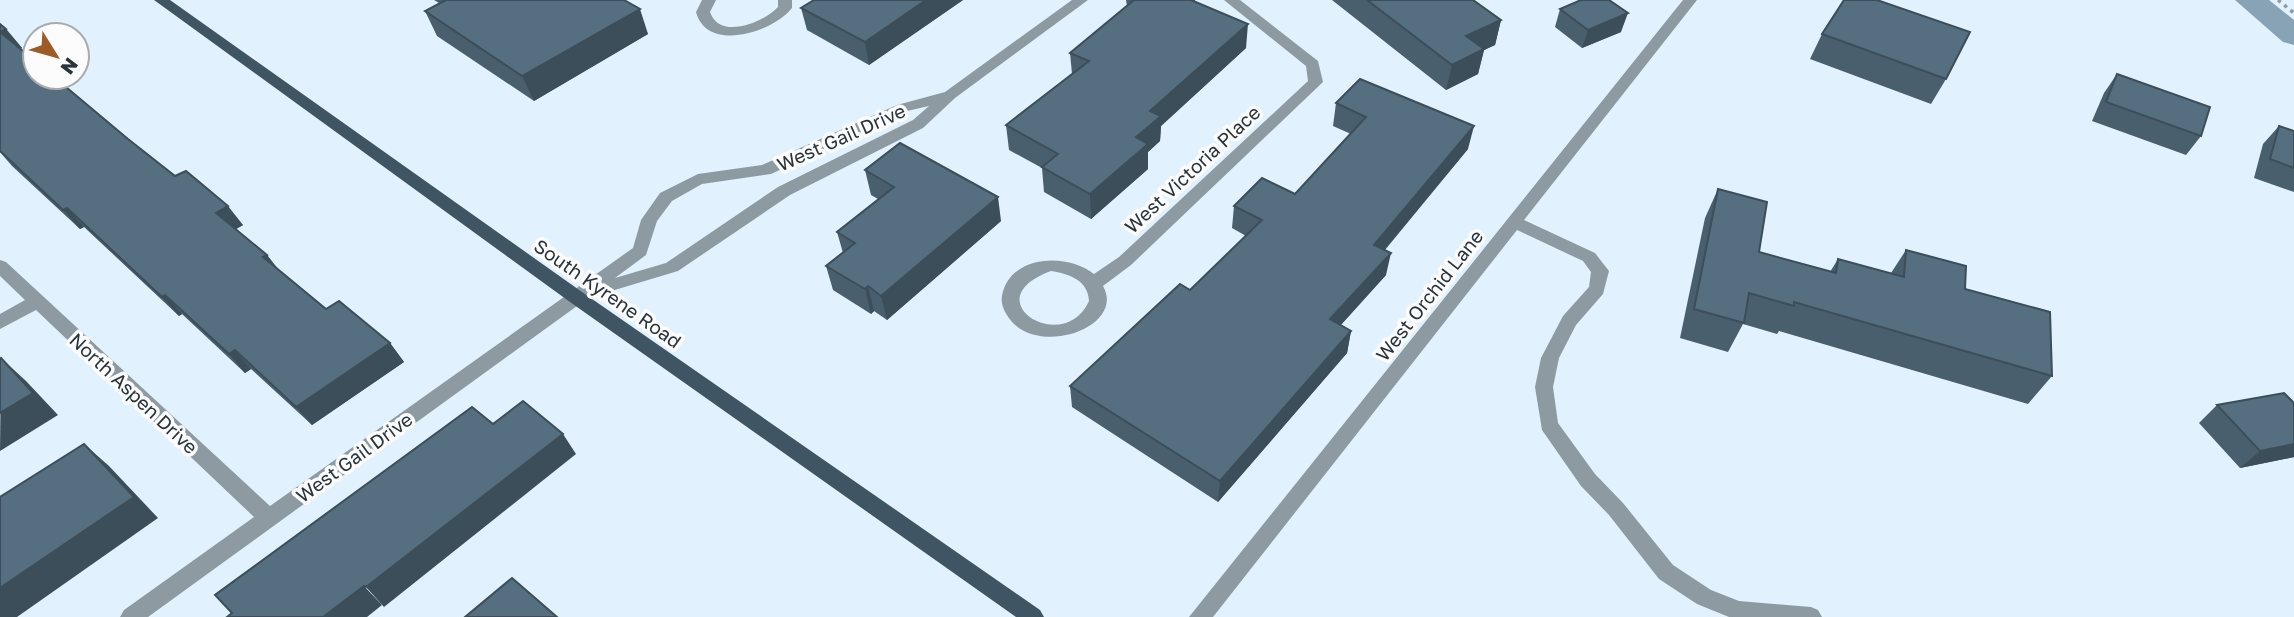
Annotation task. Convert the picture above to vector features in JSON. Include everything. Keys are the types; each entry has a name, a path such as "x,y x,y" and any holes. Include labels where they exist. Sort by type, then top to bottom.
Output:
{"main road":[{"name":"South Kyrene Road","path":"161,0 576,297 1033,617"}],"street":[{"path":"709,0 703,12 705,19 720,29 733,31 759,27 770,22 785,8 785,0"},
{"name":"West Gail Drive","path":"576,297 672,267 784,191 918,124 950,95 1080,0"},
{"name":"West Victoria Place","path":"1094,283 1125,261 1316,82 1312,64 1231,0"},
{"name":"West Orchid Lane","path":"1200,617 1690,0"},
{"name":"West Gail Drive","path":"131,617 640,251 649,220 666,197 698,179 765,170 882,116 950,95"},
{"path":"765,170 784,191"},
{"path":"1514,222 1589,257 1600,271 1597,289 1569,321 1550,358 1544,387 1549,425 1588,480 1616,509 1667,572 1704,597 1738,611 1811,617"},
{"path":"1050,265 1076,269 1094,283 1096,305 1089,316 1064,330 1048,332 1033,329 1020,322 1012,313 1010,291 1015,282 1036,268 1050,265"},
{"name":"North Aspen Drive","path":"0,266 270,518"},
{"path":"0,322 36,302"}],"path":[{"path":"2278,0 2294,13"}],"building":[{"path":"446,0 624,0 640,9 522,76 425,11"},
{"path":"814,0 926,0 865,42 801,8"},
{"path":"1134,0 1191,0 1248,24 1150,111 1161,116 1136,137 1148,144 1090,194 1042,167 1058,154 1006,125 1089,61 1070,53"},
{"path":"1367,0 1473,0 1501,20 1466,36 1484,49 1452,65"},
{"path":"1581,0 1609,0 1628,13 1588,30 1560,9"},
{"path":"1844,0 1877,0 1970,32 1946,79 1822,34"},
{"path":"0,32 21,49 21,91 71,91 175,176 186,171 228,206 216,213 267,255 263,257 326,309 339,301 390,343 296,407 235,350 229,354 165,295 162,297 67,208 63,210 0,151"},
{"path":"2117,74 2210,107 2201,136 2106,102"},
{"path":"1360,79 1474,126 1374,245 1391,253 1330,319 1351,331 1220,481 1070,386 1180,284 1190,290 1262,220 1234,206 1262,178 1295,194 1366,117 1336,103"},
{"path":"2279,126 2294,131 2294,168 2270,159"},
{"path":"900,143 998,197 881,296 868,286 865,289 826,266 855,243 837,232 894,187 865,170"},
{"path":"1718,189 1767,202 1759,252 1836,273 1838,259 1904,277 1906,250 1966,266 1965,289 2050,312 2052,376 1794,302 1794,306 1749,293 1744,323 1694,309"},
{"path":"0,359 33,393 0,413"},
{"path":"2284,393 2294,403 2294,444 2260,451 2217,405"},
{"path":"523,401 563,434 366,587 323,617 227,617 232,613 215,595 472,407 493,424"},
{"path":"84,444 134,497 0,588 0,497"},
{"path":"512,578 557,617 465,617"}],"waterway":[{"path":"2250,0 2294,35"}]}
